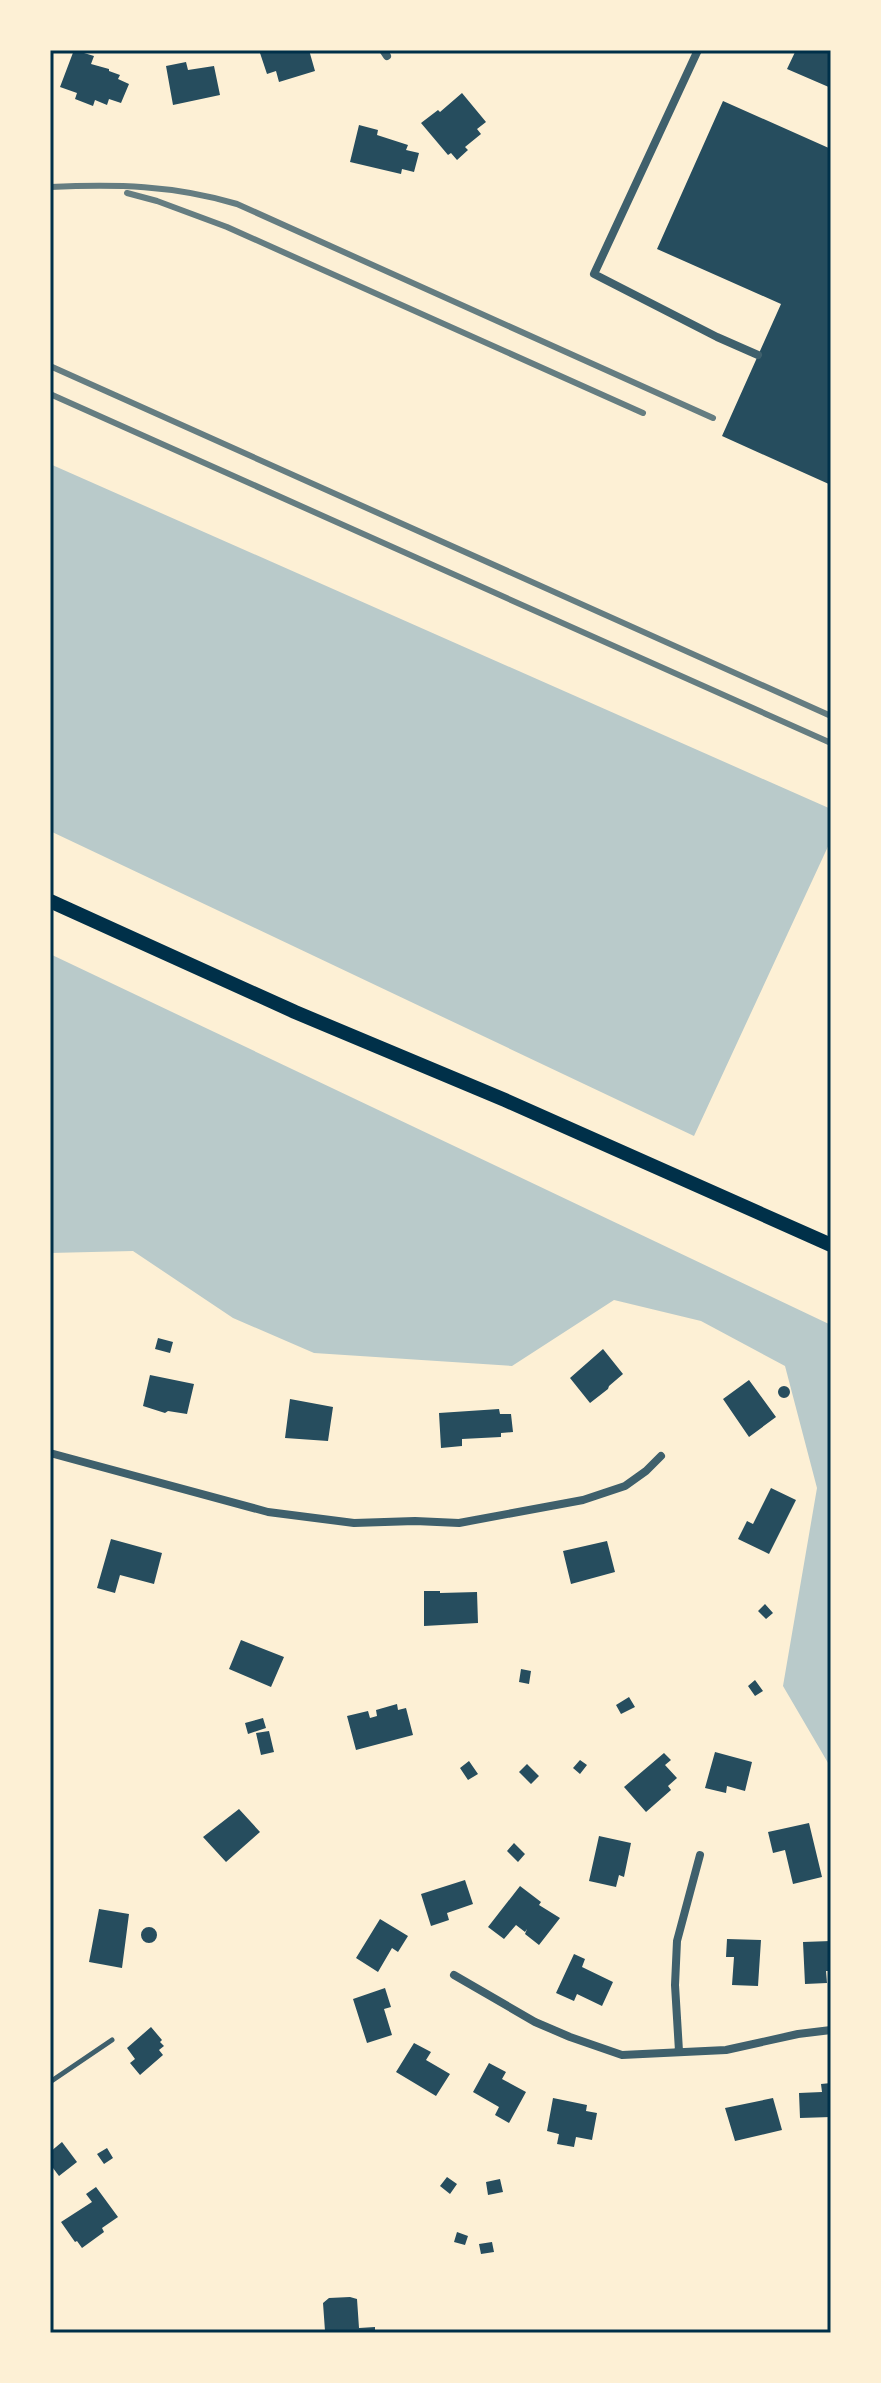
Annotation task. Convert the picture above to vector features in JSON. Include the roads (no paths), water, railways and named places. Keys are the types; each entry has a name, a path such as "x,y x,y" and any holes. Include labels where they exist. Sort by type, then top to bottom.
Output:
{"main road":[{"path":"50,901 295,1012 505,1100 831,1245"}],"street":[{"path":"698,50 594,274 758,355"},
{"path":"50,1453 268,1512 354,1523 459,1523 583,1500 625,1486 661,1456"},
{"path":"679,2051 675,1985 677,1941 700,1855"},
{"path":"454,1975 535,2022 622,2055 726,2050 831,2030"}],"lane":[{"path":"50,2082 112,2040"}],"railway":[{"path":"50,187 144,187 237,204 713,418"},
{"path":"127,193 227,227 643,413"},
{"path":"50,366 831,716"},
{"path":"50,394 831,743"}]}
